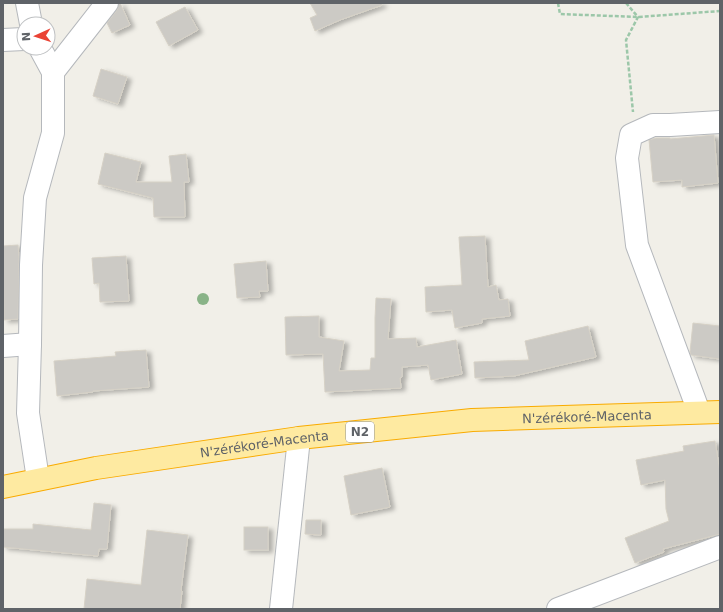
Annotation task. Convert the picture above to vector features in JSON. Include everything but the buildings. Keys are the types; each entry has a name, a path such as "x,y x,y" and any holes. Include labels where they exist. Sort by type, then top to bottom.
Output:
{"highway":[{"name":"N'zérékoré-Macenta","path":"3,487 96,468 299,438 472,420 710,412"}],"street":[{"path":"27,3 30,16"},
{"path":"53,72 107,3"},
{"path":"3,40 16,39"},
{"path":"38,479 28,413 31,265 35,198 53,133 53,72 44,56"},
{"path":"710,412 638,245 627,158 631,135 653,125 720,122"},
{"path":"3,346 30,344"},
{"path":"281,609 299,438"},
{"path":"558,609 720,547"}],"path":[{"path":"558,3 560,14 638,17 720,10"},
{"path":"626,3 638,17"},
{"path":"631,135 634,112 626,40 638,17"}]}
